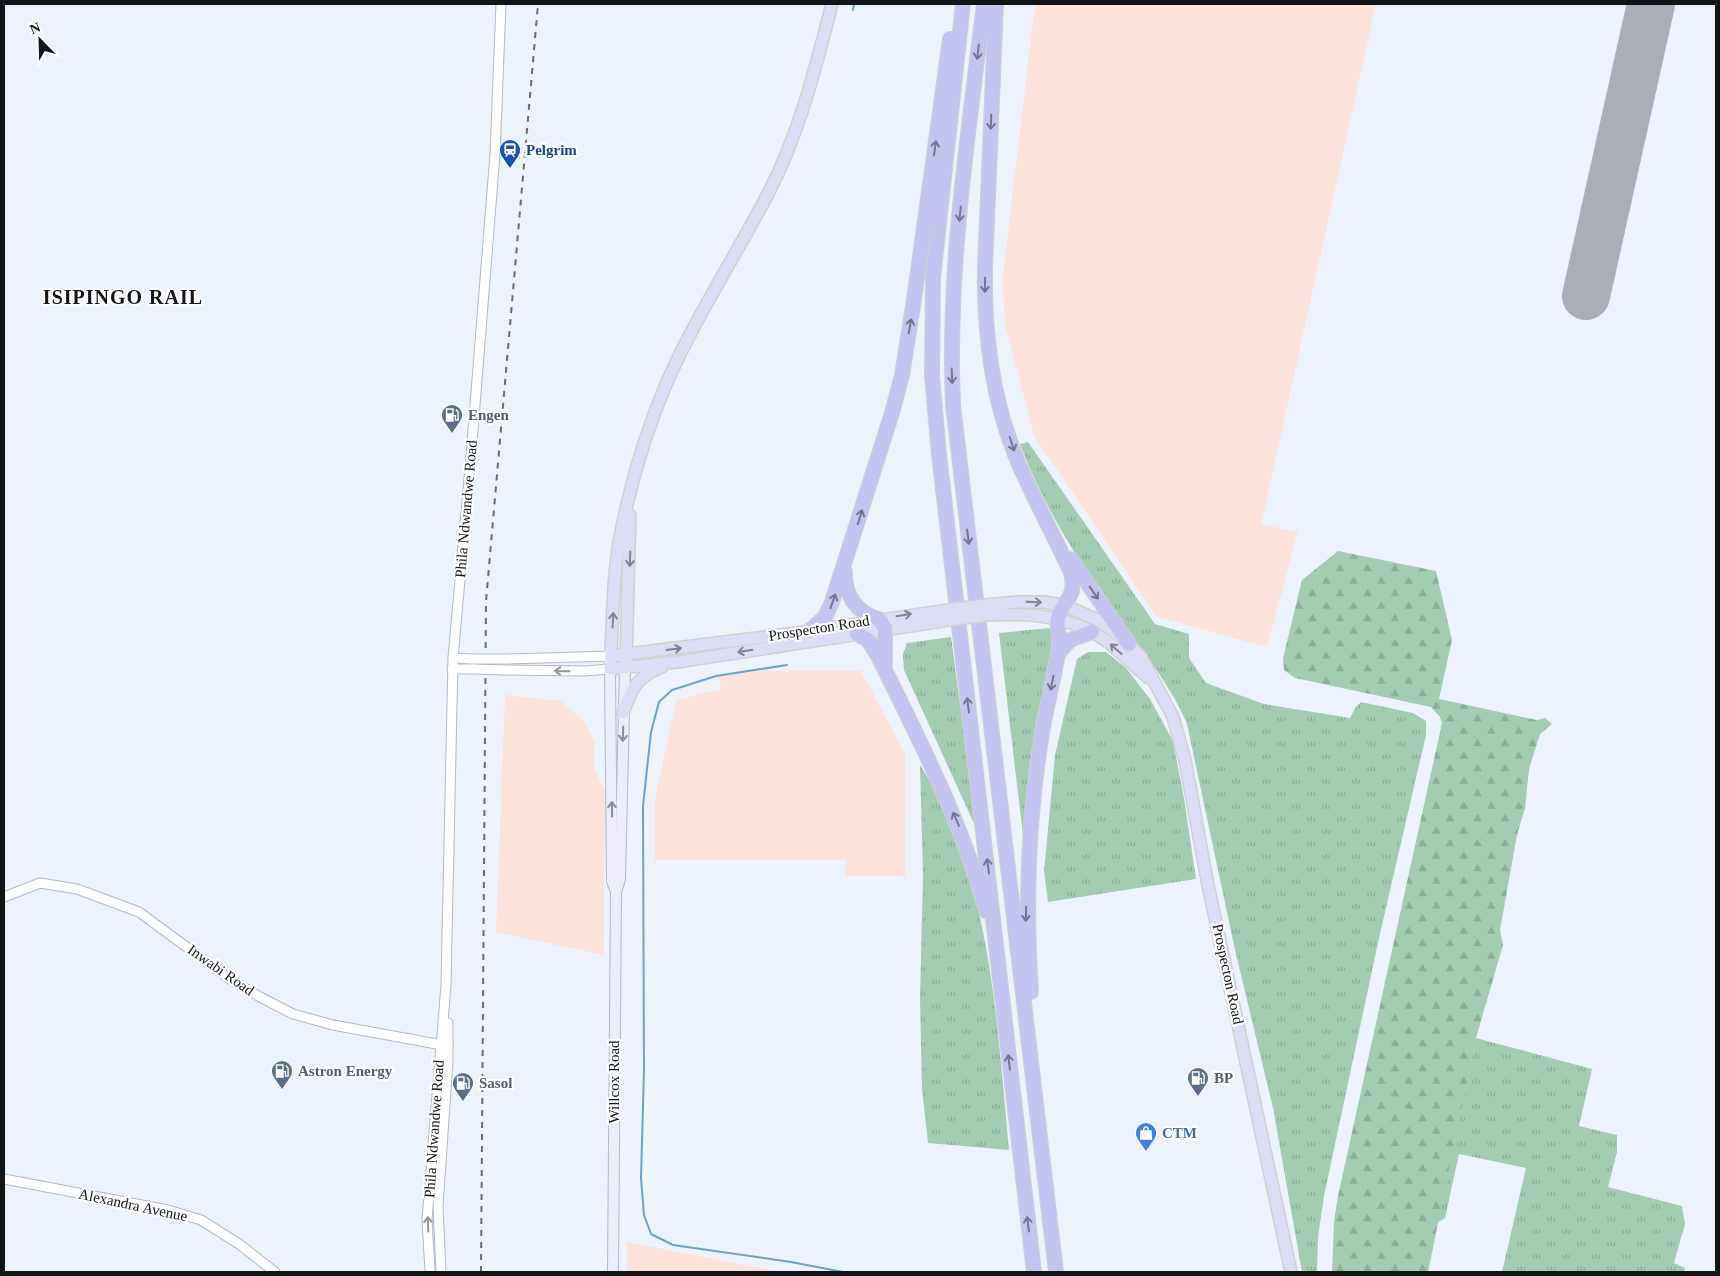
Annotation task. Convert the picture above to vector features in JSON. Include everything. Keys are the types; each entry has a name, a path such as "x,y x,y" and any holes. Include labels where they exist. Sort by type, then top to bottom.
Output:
{"highway":[{"path":"809,631 828,613 845,564 902,375 956,4"},
{"path":"963,4 933,278 932,376 938,454 1034,1272"},
{"path":"984,4 955,259 952,381 955,436 1056,1272"},
{"path":"996,4 984,311 990,359 998,403 1014,450 1028,485 1056,538 1073,581 1072,594 1058,618 1057,655 1043,726 1033,799 1027,868 1026,922 1033,1026 1027,1036"},
{"path":"1056,538 1129,644"},
{"path":"845,564 846,590 853,602 867,615 882,624 886,673"},
{"path":"1057,655 1070,640 1092,632"},
{"path":"856,634 870,643 942,785 961,831 997,949"}],"main road":[{"path":"610,669 620,539 651,425 667,382 772,188 792,139 814,75 832,4"},
{"path":"625,667 631,493"},
{"name":"Prospecton Road","path":"611,656 809,631 882,624 987,610 1032,601 1066,606 1098,620 1129,644 1141,657 1173,717 1185,760 1208,885 1291,1272"},
{"name":"Prospecton Road","path":"987,610 1058,618 1092,632 1118,650 1153,681"},
{"name":"Prospecton Road","path":"610,669 677,662 856,634 882,624"},
{"path":"624,712 633,688 643,676 677,662"},
{"name":"Willcox Road","path":"613,1272 616,892 620,879 625,667"},
{"name":"Willcox Road","path":"610,669 612,881 616,892"}],"street":[{"name":"Phila Ndwandwe Road","path":"441,1272 438,1207 446,985 452,669 495,154 501,4"},
{"name":"Prospecton Road","path":"453,658 505,659 611,656"},
{"name":"Prospecton Road","path":"452,669 584,671 610,669"},
{"name":"Inwabi Road","path":"4,897 40,883 77,888 139,912 230,979 293,1014 333,1025 444,1046"},
{"name":"Phila Ndwandwe Road","path":"430,1272 427,1219 444,1046"},
{"name":"Alexandra Avenue","path":"4,1179 191,1216 202,1220 239,1244 276,1272"}],"shaded area":[{"path":"1035,4 1376,4 1261,525 1298,531 1267,647 1157,617 1034,436 1006,327 1002,283"},
{"path":"742,670 861,671 905,754 905,876 846,876 845,860 655,860 655,799 676,700 721,689 719,675"},
{"path":"505,695 561,701 586,723 594,742 594,768 605,791 604,955 496,932"},
{"path":"627,1242 740,1264 782,1272 627,1272"}],"green space":[{"path":"1028,442 1155,624 1189,634 1189,658 1206,683 1264,704 1350,718 1355,708 1361,702 1413,713 1426,721 1426,735 1379,938 1324,1196 1318,1237 1317,1272 1302,1272 1273,1108 1235,950 1187,724 1173,696 1075,554 1051,512 1020,444"},
{"path":"1338,551 1436,571 1452,640 1439,699 1537,720 1545,718 1552,724 1540,734 1529,769 1525,808 1517,835 1500,930 1503,945 1476,1038 1428,1272 1332,1272 1334,1221 1338,1196 1442,723 1440,717 1431,707 1295,678 1284,670 1283,658 1302,580"},
{"path":"1050,628 1058,643 1045,684 1035,734 1025,852 999,633"},
{"path":"951,637 977,830 904,670 903,654 907,643"},
{"path":"1088,652 1106,652 1126,668 1150,699 1173,741 1196,879 1048,902 1044,871 1055,755 1077,659"},
{"path":"920,765 946,811 962,851 984,935 997,1021 1009,1150 928,1143 922,1089 920,999 923,875"},
{"path":"1476,1038 1592,1069 1579,1126 1617,1135 1617,1152 1608,1187 1682,1206 1685,1224 1674,1263 1685,1268 1684,1272 1502,1272 1526,1168 1459,1154 1445,1218 1437,1223"}],"waterway":[{"path":"853,10 854,4"},
{"path":"787,665 716,676 672,690 659,702 651,732 643,806 644,1070 641,1178 644,1215 651,1234 673,1245 791,1262 843,1272"}],"runway":[{"path":"1586,296 1651,4"}],"railway":[{"path":"481,1272 486,601 538,4"}],"place":[{"name":"Pelgrim","path":"510,169"},
{"name":"Engen","path":"452,434"},
{"name":"Astron Energy","path":"282,1090"},
{"name":"BP","path":"1198,1097"},
{"name":"Sasol","path":"463,1102"},
{"name":"CTM","path":"1146,1152"}],"district":[{"name":"ISIPINGO RAIL","path":"123,297"}]}
